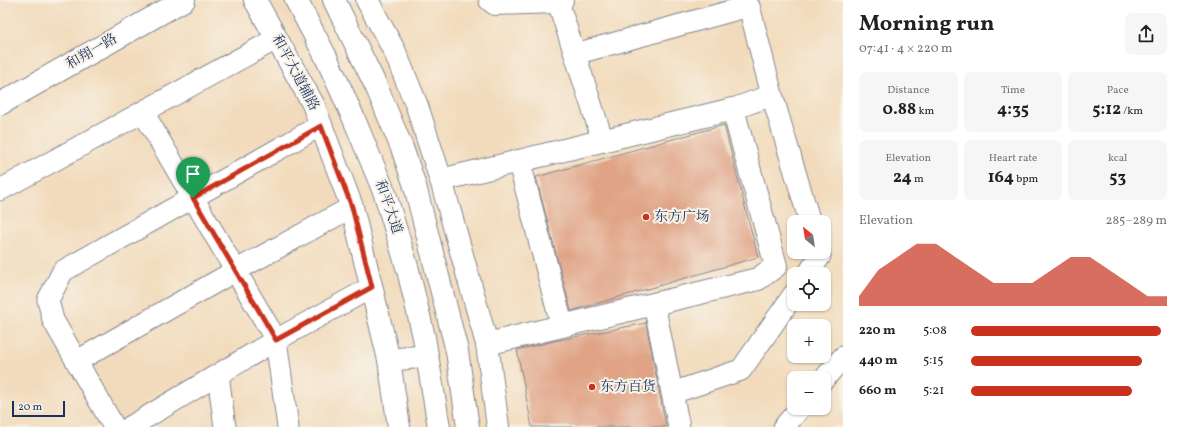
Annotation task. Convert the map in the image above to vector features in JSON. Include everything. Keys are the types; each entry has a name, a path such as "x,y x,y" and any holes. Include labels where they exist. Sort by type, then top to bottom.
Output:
{"main road":[{"name":"和翔一路","path":"0,104 184,0"},
{"name":"和平大道辅路","path":"255,0 313,104 352,207 389,360 399,427"},
{"name":"和平大道","path":"296,0 339,85 385,194 408,270 427,356 439,427"},
{"name":"和平大道","path":"334,0 377,88 402,148 415,186 457,351 468,427"},
{"path":"367,0 398,59 417,106 441,180 487,344 498,427"},
{"path":"490,0 495,4 560,1"},
{"path":"389,360 457,351 758,279 776,266 733,109 415,186"},
{"path":"519,161 562,326"}],"street":[{"path":"560,1 575,54 603,140"},
{"path":"575,54 749,6 772,95 808,215"},
{"path":"0,190 276,39"},
{"path":"733,109 772,95"},
{"path":"143,112 276,340 288,427"},
{"path":"114,427 53,320 48,300 63,271 321,126"},
{"path":"77,361 235,271 352,207"},
{"path":"130,427 276,340 372,287"},
{"path":"654,304 679,427"},
{"path":"672,393 741,370 787,304"},
{"path":"831,371 843,357"},
{"path":"218,375 225,427"},
{"path":"784,427 794,415"}],"building":[{"name":"东方广场","path":"724,125 758,257 571,311 536,177"},
{"name":"东方百货","path":"646,323 666,427 532,427 517,350 554,341"}],"place":[{"name":"东方广场","path":"646,217"},
{"name":"东方百货","path":"592,387"}],"route":[{"path":"321,126 352,207 372,287 276,340 193,198 321,126"}]}
